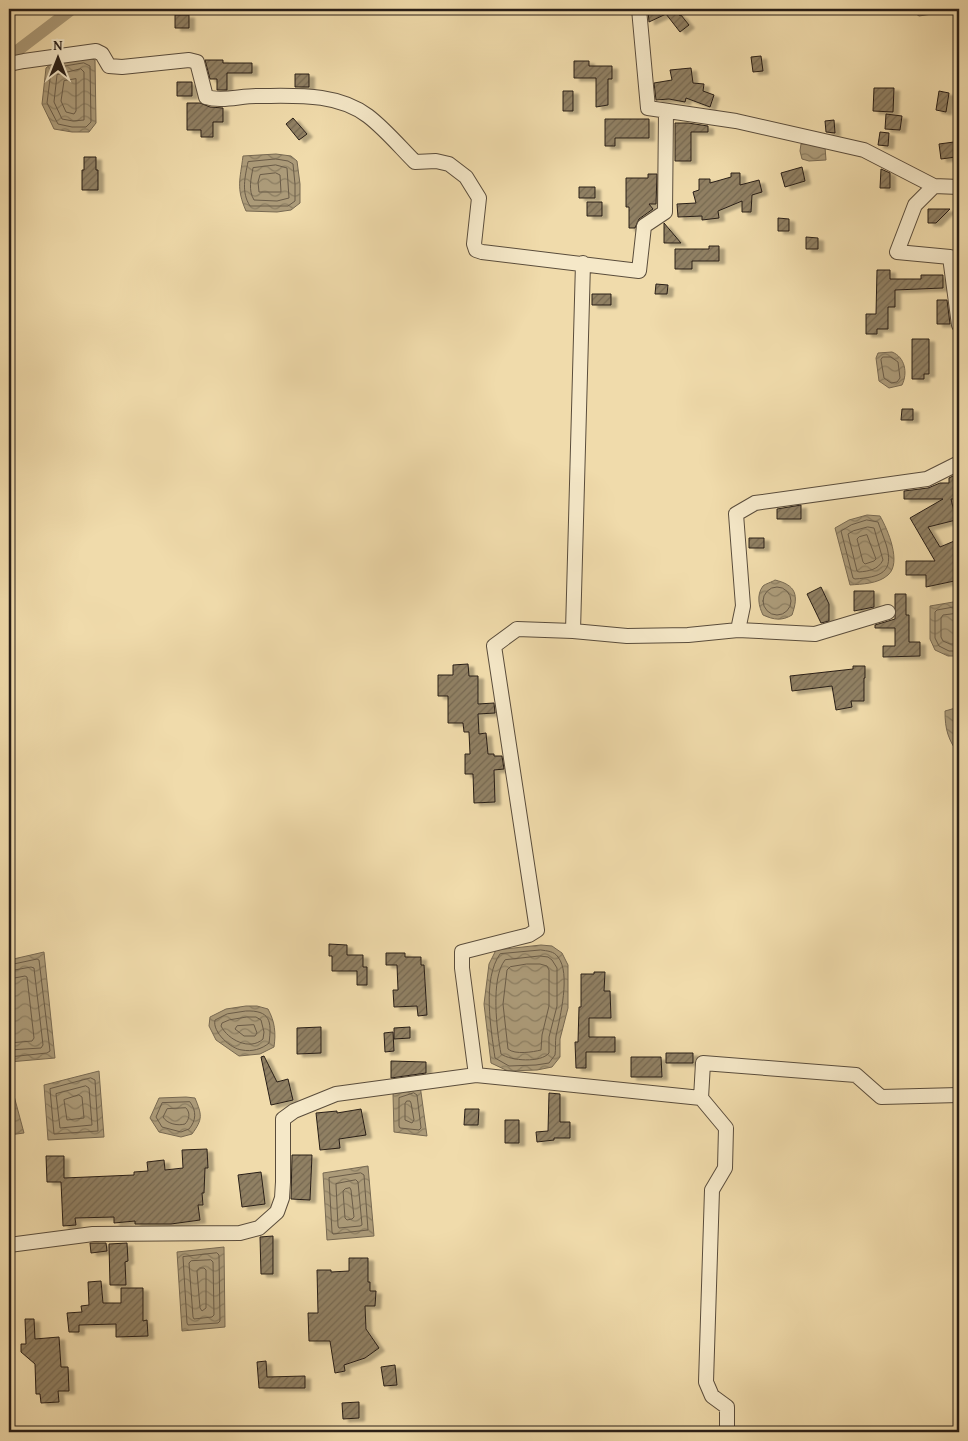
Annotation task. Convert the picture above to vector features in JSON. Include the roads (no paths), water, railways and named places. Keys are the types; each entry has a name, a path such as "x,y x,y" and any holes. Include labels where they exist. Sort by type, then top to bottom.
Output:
{"street":[{"path":"639,9 648,108 736,121 864,150 934,186 959,188"},
{"path":"9,64 24,60 96,51 102,54 109,66 122,67 189,60 197,62 206,97 213,99 252,96 319,96 347,106 367,116 415,162 436,161 449,164 466,177 479,198 474,244 476,250 639,271 644,226 665,212 666,111"},
{"path":"934,186 915,205 897,252 950,257 959,325"},
{"path":"573,631 583,263"},
{"path":"738,630 743,606 736,514 756,503 927,479 959,463"},
{"path":"476,1075 462,968 462,952 529,935 537,930 494,646 517,630 573,631 627,636 688,635 738,630 815,634 888,612"},
{"path":"728,1432 728,1407 712,1396 706,1382 712,1190 725,1168 726,1128 701,1098 703,1063 856,1075 881,1097 959,1095"},
{"path":"9,1245 93,1234 240,1233 259,1228 277,1212 282,1198 283,1119 294,1112 336,1094 476,1075 701,1098"}],"water":[{"path":"909,9 936,9 932,14 919,16"},
{"path":"85,57 95,60 96,123 89,132 54,129 42,104 46,68 51,64"},
{"path":"801,144 821,144 825,147 826,160 809,161 802,159"},
{"path":"276,154 291,156 297,161 300,203 291,210 277,212 246,211 240,190 243,156"},
{"path":"892,352 902,361 905,375 902,385 889,388 879,381 876,358 878,353"},
{"path":"867,515 880,516 890,538 894,563 888,575 880,580 850,585 835,528 849,520"},
{"path":"775,580 788,585 794,592 795,602 792,615 785,618 774,619 767,617 763,615 760,608 759,597 761,590 764,585"},
{"path":"959,601 959,656 948,656 935,650 930,639 930,606"},
{"path":"959,707 959,755 948,734 945,711"},
{"path":"541,945 552,946 562,953 568,965 568,1008 560,1039 560,1057 552,1067 537,1070 508,1071 491,1063 484,1004 489,964 496,950"},
{"path":"44,952 55,1058 9,1062 9,960"},
{"path":"246,1006 268,1009 274,1028 274,1047 260,1054 239,1056 216,1040 209,1026 210,1017 226,1009"},
{"path":"99,1071 104,1137 48,1140 44,1085"},
{"path":"10,1081 24,1133 9,1135"},
{"path":"420,1085 427,1136 394,1132 393,1094"},
{"path":"159,1098 195,1098 200,1113 200,1120 192,1134 181,1137 159,1132 150,1118"},
{"path":"368,1166 374,1236 327,1240 323,1173"},
{"path":"224,1247 225,1327 182,1331 177,1252"}],"waterway":[{"path":"9,57 72,9"}]}
